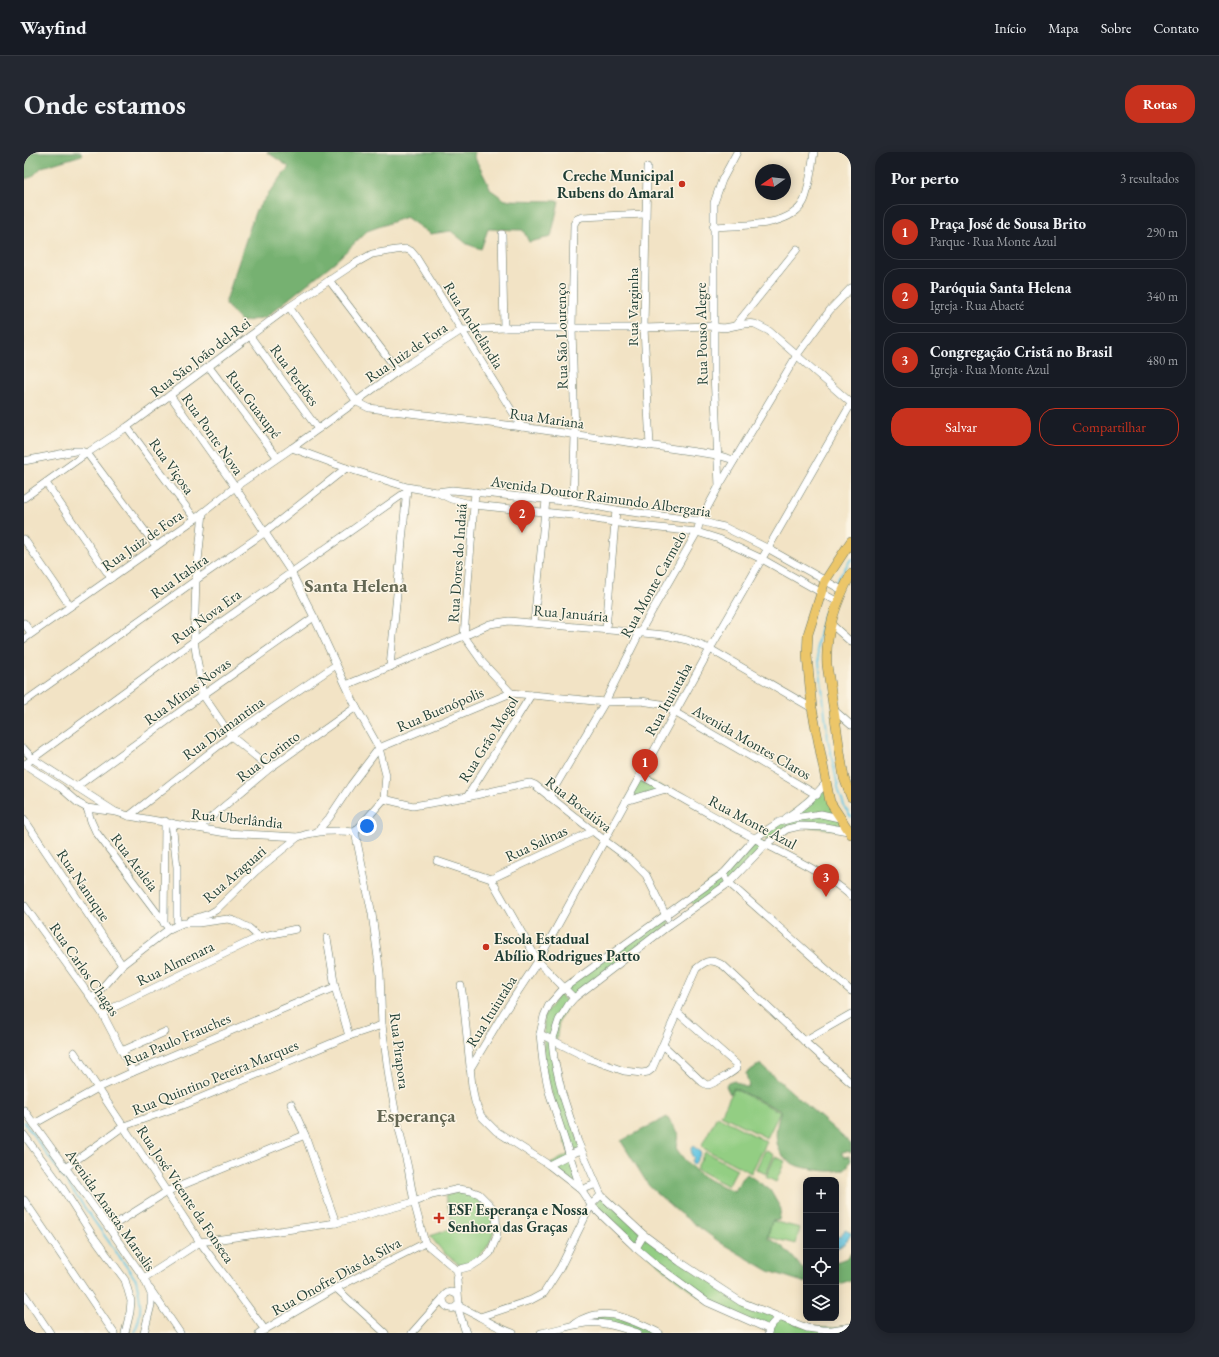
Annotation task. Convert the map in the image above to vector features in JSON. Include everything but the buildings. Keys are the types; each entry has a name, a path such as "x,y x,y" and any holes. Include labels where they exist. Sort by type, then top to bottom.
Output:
{"main road":[{"path":"849,833 830,802 812,708 807,656 808,634 825,581 851,540"},
{"path":"851,574 842,590 838,602 831,624 826,651 844,778 851,797"}],"street":[{"name":"Rua Pouso Alegre","path":"719,486 713,326 714,203 721,183 737,152"},
{"path":"713,227 771,222 793,214 800,208 805,199 814,152"},
{"name":"Rua Varginha","path":"647,168 644,328 650,446"},
{"name":"Rua São Lourenço","path":"573,502 575,435 572,328 574,224 577,219 582,217 645,214"},
{"path":"502,234 504,328"},
{"name":"Rua Andrelândia","path":"396,250 406,249 411,251 416,257 522,427"},
{"path":"736,325 797,249"},
{"name":"Rua São João del-Rei","path":"24,498 87,453 127,428 289,307 329,280 372,254 396,250"},
{"path":"329,280 398,371"},
{"name":"Rua Monte Carmelo","path":"549,797 605,702 640,632 697,532 700,521 734,460 797,355 830,310 851,288"},
{"path":"289,307 357,402"},
{"name":"Rua Juiz de Fora","path":"24,638 195,519 235,487 357,402 398,371 462,330 504,328 644,328 713,326 720,328 731,328 736,325 754,324 769,331 851,403"},
{"name":"Rua Perdões","path":"250,336 318,428"},
{"name":"Rua Guaxupé","path":"209,367 277,457"},
{"name":"Rua Ponte Nova","path":"170,395 235,487 291,572 314,617 356,707 379,748 386,775 384,799"},
{"name":"Rua Mariana","path":"357,402 369,408 379,410 522,427 717,455 734,460"},
{"name":"Rua Ituiutaba","path":"470,1068 538,961 640,775 676,714 710,649 769,549 851,403"},
{"name":"Rua Viçosa","path":"127,428 195,519"},
{"name":"Avenida Doutor Raimundo Albergaria","path":"292,448 406,489 436,492 452,490 573,502 616,510 700,521 724,527 769,549 842,590"},
{"path":"24,461 75,451 87,453 156,546"},
{"name":"Rua Itabira","path":"24,702 264,533 346,468"},
{"path":"46,483 111,578"},
{"path":"390,667 406,489"},
{"name":"Rua Nova Era","path":"24,764 406,489"},
{"name":"Avenida Doutor Raimundo Albergaria","path":"436,492 451,499 474,504 697,532 719,539 762,560 838,602"},
{"name":"Rua Dores do Indaiá","path":"464,636 476,492"},
{"path":"534,623 546,500"},
{"path":"606,629 616,510"},
{"path":"203,513 196,580 194,641 203,695 231,736 270,768"},
{"path":"24,539 70,606"},
{"name":"Rua Minas Novas","path":"76,787 314,617"},
{"name":"Rua Januária","path":"346,685 490,624 508,621 640,632 665,635 686,640 710,649 812,708"},
{"path":"24,623 32,633"},
{"path":"831,624 851,642"},
{"path":"464,636 483,663 511,693"},
{"name":"Rua Diamantina","path":"129,816 231,736 336,665"},
{"name":"Avenida Montes Claros","path":"511,693 605,702 641,701 661,704 817,795"},
{"name":"Rua Buenópolis","path":"379,748 511,693"},
{"name":"Rua Grão Mogol","path":"467,796 531,695"},
{"name":"Rua Corinto","path":"198,828 270,768 356,707"},
{"path":"834,710 851,725"},
{"path":"317,832 329,818 351,785 379,748"},
{"name":"Rua Uberlândia","path":"24,749 33,758 116,812"},
{"name":"Rua Uberlândia","path":"24,764 87,808 226,833 298,837 317,832 335,830 355,832"},
{"name":"Rua Monte Azul","path":"640,775 823,874 851,896"},
{"name":"Rua Bocaiúva","path":"384,799 413,806 530,783 535,785 631,860 646,875 670,924"},
{"path":"781,1317 773,1322 768,1331 707,1302 655,1264 591,1205 581,1190 549,1092 543,1062 540,1034 544,1016 550,1005 564,988 724,873 755,838 802,808 817,795 826,783"},
{"path":"626,801 666,789"},
{"path":"355,832 384,799"},
{"name":"Rua Ataleia","path":"87,808 96,832 167,926"},
{"path":"779,822 821,814 839,818"},
{"name":"Rua Nanuque","path":"24,819 122,965"},
{"path":"167,926 168,822"},
{"path":"168,822 177,867 180,924"},
{"path":"849,833 825,827 800,826 787,829 766,844 729,883 670,924 574,998 568,1004 558,1020 552,1041 554,1058 562,1093 581,1150 601,1195 644,1235 680,1262 741,1302 758,1310 781,1317 807,1328 832,1330 851,1327"},
{"name":"Rua Salinas","path":"491,879 593,831"},
{"name":"Rua Pirapora","path":"355,832 372,914 380,973 382,1025 395,1110 414,1202 425,1243"},
{"name":"Rua Araguari","path":"180,924 216,910 256,871 298,837"},
{"path":"436,861 491,879 538,961 574,998"},
{"path":"724,873 729,883 851,991"},
{"name":"Rua Carlos Chagas","path":"24,905 102,1013 133,1072"},
{"path":"92,998 122,965 167,926 228,919 249,928 259,937"},
{"name":"Rua Almenara","path":"102,1013 259,937 296,929"},
{"path":"327,938 335,987 349,1036"},
{"path":"540,1034 590,1059 624,1071 642,1073 648,1072 652,1069 696,969 701,964 711,960 724,966 851,1083"},
{"path":"461,986 470,1068 475,1102 480,1116 496,1132 549,1165 581,1190"},
{"name":"Rua Paulo Frauches","path":"34,1124 98,1088 133,1072 335,987"},
{"path":"663,1045 705,1084 711,1084 736,1070 736,1064 677,1012"},
{"path":"804,1041 851,1014"},
{"name":"Rua Quintino Pereira Marques","path":"65,1168 124,1126 186,1104 349,1036 382,1025"},
{"path":"122,1050 165,1032"},
{"name":"Rua José Vicente da Fonseca","path":"74,1052 168,1191 200,1242 264,1330 275,1333"},
{"path":"291,1104 336,1223"},
{"name":"Avenida Anastas Maraslis","path":"24,1110 144,1278 151,1294 151,1305 144,1333"},
{"name":"Avenida Anastas Maraslis","path":"24,1135 60,1184 93,1236 125,1280 131,1301 125,1333"},
{"path":"109,1228 168,1191 304,1135"},
{"path":"549,1165 569,1154 581,1150"},
{"path":"581,1190 596,1184"},
{"path":"180,1333 144,1278 200,1242 336,1223 414,1202 432,1195 459,1189 471,1190 479,1194 492,1207 496,1216 497,1236 492,1249 483,1259 472,1266 457,1270"},
{"path":"480,1317 532,1300 544,1293 560,1268 591,1205 601,1195"},
{"path":"25,1202 114,1333"},
{"path":"636,1248 644,1235"},
{"path":"425,1243 457,1270 458,1275 459,1304 452,1309 448,1307 434,1308"},
{"name":"Rua Onofre Dias da Silva","path":"264,1330 336,1288 425,1243"},
{"path":"412,1333 457,1280"},
{"path":"336,1288 385,1333"},
{"path":"448,1292 454,1292 469,1310"},
{"path":"24,1294 50,1333"},
{"path":"443,1298 443,1302 462,1318"},
{"path":"457,1306 469,1310 498,1328 513,1333"},
{"path":"457,1306 466,1333"},
{"path":"572,1325 582,1318 598,1314 609,1314 622,1317 659,1333"},
{"path":"541,1333 582,1323 613,1325 638,1333"}],"green space":[{"path":"24,152 81,152 82,155 42,167 32,177 24,179"},
{"path":"267,152 475,152 474,156 491,190 505,200 559,201 551,237 529,242 523,230 488,229 481,249 467,244 451,231 430,234 406,217 367,231 337,260 266,317 242,322 225,304 255,212 289,167"},
{"path":"640,775 666,789 626,801"},
{"path":"826,783 848,831 800,826 769,841 758,835 786,818"},
{"path":"755,838 766,844 729,883 695,907 689,898 724,873"},
{"path":"665,915 670,924 574,998 564,988"},
{"path":"559,994 569,1004 559,1020 554,1058 581,1150 569,1154 543,1063 544,1016"},
{"path":"760,1064 851,1144 851,1153 847,1151 842,1152 842,1155 845,1157 849,1156 851,1159 846,1167 838,1171 823,1171 800,1167 790,1162 784,1157 777,1143 776,1136 778,1119 781,1111 734,1088 730,1094 726,1086 728,1083 734,1081 745,1087 749,1087 746,1073"},
{"path":"734,1089 780,1112 767,1138 721,1115"},
{"path":"717,1116 767,1142 751,1173 701,1147"},
{"path":"667,1117 678,1134 676,1148 694,1169 708,1180 735,1191 742,1179 747,1174 770,1190 781,1209 779,1220 772,1221 767,1238 783,1247 803,1268 803,1282 769,1271 721,1243 678,1212 649,1186 621,1141"},
{"path":"765,1150 774,1155 766,1174 756,1169"},
{"path":"705,1152 737,1169 728,1186 696,1169"},
{"path":"569,1154 581,1190 549,1165"},
{"path":"775,1157 785,1161 776,1182 766,1177"},
{"path":"460,1191 478,1197 487,1205 492,1215 494,1225 488,1246 481,1255 460,1265 444,1253 430,1236 454,1228 445,1196"},
{"path":"601,1195 644,1235 741,1302 807,1328 851,1327 851,1333 768,1333 768,1329 707,1302 676,1279 591,1205"},
{"path":"772,1221 800,1228 796,1244 768,1237"},
{"path":"851,1253 851,1280 839,1284 839,1261 847,1258"},
{"path":"609,1314 659,1333 638,1333 582,1318"}],"water":[{"path":"693,1146 701,1153 694,1165 692,1163 694,1158 692,1156 691,1148"},
{"path":"845,1230 851,1233 847,1240 839,1247 839,1236"}],"waterway":[{"path":"851,559 836,582 823,616 817,645 828,740 839,792 845,808 851,817"},
{"path":"24,1122 136,1280 139,1294 140,1313 134,1333"}],"place":[{"name":"Creche Municipal Rubens do Amaral","path":"682,184"},
{"name":"Paróquia Santa Helena","path":"522,533"},
{"name":"Praça José de Sousa Brito","path":"645,782"},
{"name":"Congregação Cristã no Brasil","path":"826,897"},
{"name":"Escola Estadual Abílio Rodrigues Patto","path":"486,947"},
{"name":"ESF Esperança e Nossa Senhora das Graças","path":"439,1218"}],"district":[{"name":"Santa Helena","path":"356,585"},
{"name":"Esperança","path":"416,1115"}]}
